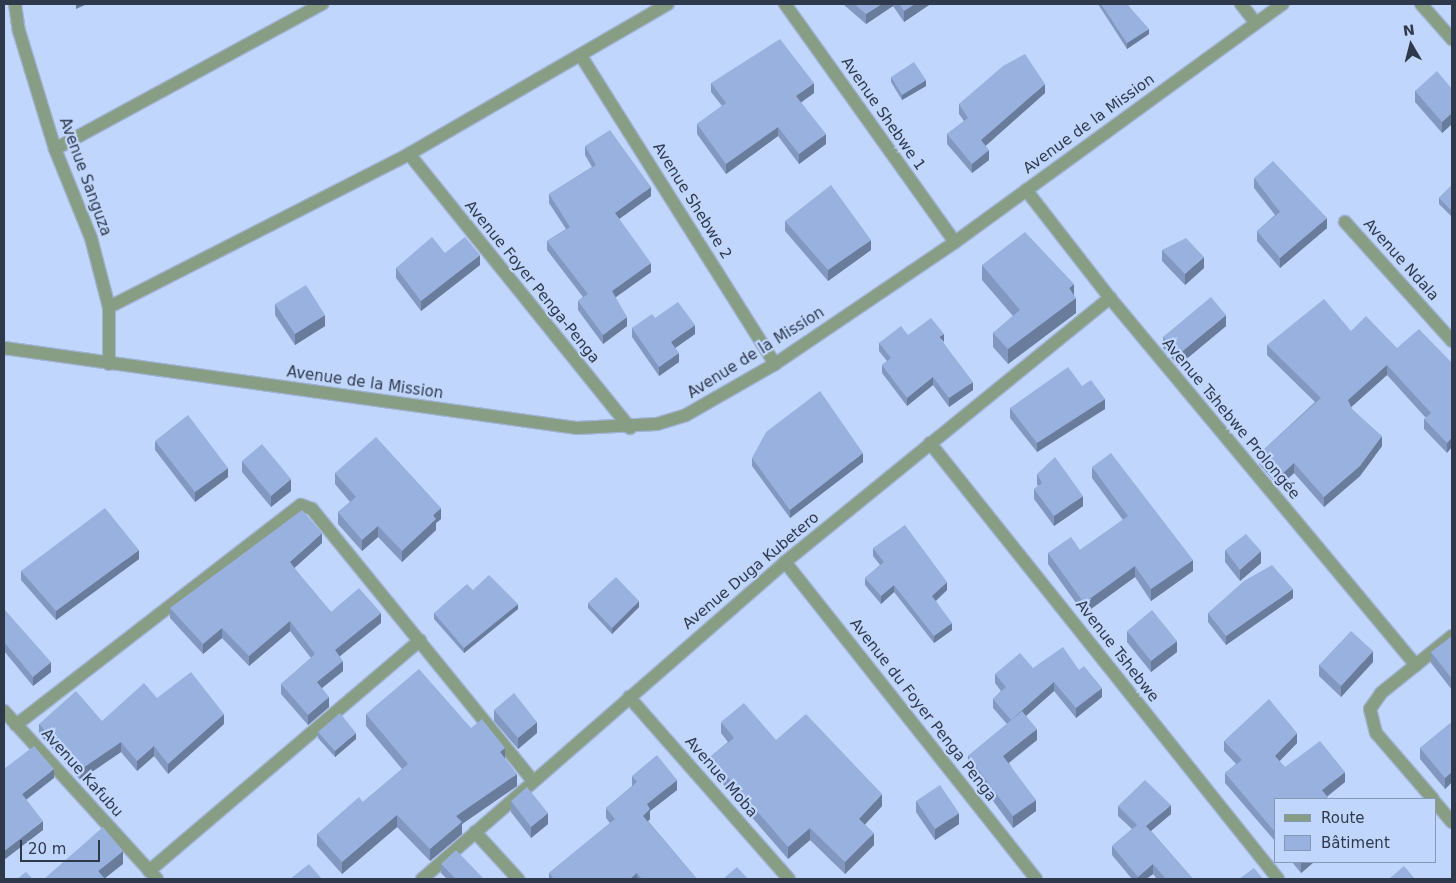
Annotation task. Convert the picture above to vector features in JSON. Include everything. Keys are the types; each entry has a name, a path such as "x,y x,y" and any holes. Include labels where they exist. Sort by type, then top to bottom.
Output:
{"street":[{"name":"Avenue Sanguza","path":"16,4 19,31 55,149 91,238 109,307 108,364"},
{"path":"55,149 322,4"},
{"path":"109,307 409,154 668,4"},
{"name":"Avenue Shebwe 1","path":"786,4 955,242"},
{"path":"1241,4 1256,23"},
{"name":"Avenue de la Mission","path":"4,348 577,428 630,428 686,415 775,364 955,242 1283,4"},
{"path":"1421,4 1452,39"},
{"name":"Avenue Shebwe 2","path":"581,56 775,364"},
{"name":"Avenue Foyer Penga-Penga","path":"409,154 630,428"},
{"name":"Avenue Tshebwe Prolongée","path":"1026,190 1110,298 1416,665"},
{"name":"Avenue Ndala","path":"1345,222 1452,341"},
{"name":"Avenue Duga Kubetero","path":"422,879 532,780 785,562 1110,298"},
{"name":"Avenue Tshebwe","path":"930,444 1278,879"},
{"path":"16,725 294,506 312,509 532,780"},
{"name":"Avenue du Foyer Penga Penga","path":"785,562 1036,879"},
{"path":"1432,798 1376,734 1370,715 1374,701 1452,636"},
{"path":"153,875 420,640"},
{"name":"Avenue Moba","path":"629,697 789,879"},
{"name":"Avenue Kafubu","path":"4,711 153,875"},
{"path":"1436,802 1452,822"},
{"path":"476,832 518,879"}],"building":[{"path":"854,4 882,4 866,14"},
{"path":"899,4 915,4 904,11"},
{"path":"1101,4 1127,4 1149,29 1127,43"},
{"path":"780,39 814,83 796,96 826,134 799,154 778,127 726,164 697,124 726,103 711,83"},
{"path":"1025,54 1045,84 981,140 989,150 972,164 947,134 968,118 959,104 1003,66"},
{"path":"914,62 926,80 902,95 891,77"},
{"path":"1437,71 1452,89 1452,113 1442,122 1415,91"},
{"path":"610,130 651,187 615,213 651,263 612,291 627,317 603,335 578,301 588,294 547,241 570,227 549,194 596,165 585,146"},
{"path":"1273,161 1327,218 1280,258 1257,231 1280,212 1254,178"},
{"path":"831,185 871,240 828,270 785,221"},
{"path":"1452,185 1452,211 1439,198"},
{"path":"1025,232 1074,284 1069,288 1076,298 1008,349 993,333 1020,310 982,265"},
{"path":"432,237 445,253 465,237 480,255 421,301 396,268"},
{"path":"1186,238 1204,257 1185,274 1162,250"},
{"path":"306,285 325,315 295,334 275,304"},
{"path":"1211,297 1226,315 1178,355 1163,337"},
{"path":"1324,299 1351,331 1366,316 1397,348 1419,329 1452,363 1452,437 1447,443 1424,419 1431,413 1387,365 1348,400 1352,409 1382,436 1360,466 1324,497 1294,463 1279,477 1259,454 1321,398 1267,345"},
{"path":"678,302 695,325 671,342 679,353 659,367 632,328 652,314 655,318"},
{"path":"931,318 944,334 939,337 973,382 949,398 933,377 907,398 882,365 891,358 879,343 901,326 908,335"},
{"path":"1068,367 1082,386 1091,380 1105,399 1037,443 1010,408"},
{"path":"820,391 863,453 790,510 752,458 766,432"},
{"path":"188,415 228,468 195,492 155,441"},
{"path":"376,437 441,508 433,515 436,519 402,551 378,526 362,540 338,512 356,497 335,473"},
{"path":"262,444 291,479 271,496 242,461"},
{"path":"1111,453 1193,560 1151,589 1135,566 1084,603 1048,553 1071,537 1080,550 1128,516 1092,467"},
{"path":"1055,457 1083,496 1054,516 1034,489 1042,483 1037,474"},
{"path":"105,508 139,550 56,611 21,571"},
{"path":"302,510 322,533 290,562 296,570 331,612 359,588 381,613 335,650 343,661 317,682 329,697 308,715 281,684 315,654 290,621 249,656 222,628 203,644 170,608"},
{"path":"905,525 947,582 932,596 952,623 934,636 894,585 881,596 865,578 884,562 873,548"},
{"path":"1246,534 1261,551 1240,570 1225,550"},
{"path":"1272,565 1293,589 1226,636 1208,613 1244,581"},
{"path":"489,575 518,604 464,648 434,613 467,584 473,590"},
{"path":"616,577 639,601 612,628 588,603"},
{"path":"4,609 51,662 33,677 4,642"},
{"path":"1152,610 1177,641 1151,661 1127,631"},
{"path":"1351,631 1373,651 1341,686 1319,665"},
{"path":"1452,636 1452,679 1431,652"},
{"path":"1063,647 1079,670 1084,666 1102,688 1076,708 1054,682 1011,720 993,699 1006,687 995,674 1020,653 1033,668"},
{"path":"419,669 471,728 482,719 505,748 500,752 517,774 456,816 462,822 430,849 397,815 342,862 317,834 359,797 363,802 408,764 366,714"},
{"path":"191,672 224,714 168,764 154,746 137,761 121,742 80,770 39,724 76,691 102,721 144,683 157,698"},
{"path":"514,693 537,722 518,738 494,710"},
{"path":"1269,699 1297,733 1275,756 1285,767 1320,741 1345,772 1322,790 1328,798 1274,798 1274,831 1225,773 1242,760 1224,741"},
{"path":"744,703 776,740 806,714 882,794 859,819 874,833 845,862 810,828 788,847 710,757 734,738 721,722"},
{"path":"1022,711 1037,729 1003,756 1036,800 1013,816 968,756"},
{"path":"340,713 356,733 335,751 318,732"},
{"path":"1452,722 1452,772 1445,778 1420,748"},
{"path":"34,746 54,769 22,794 43,821 4,851 4,769"},
{"path":"657,755 677,780 647,804 650,809 643,816 697,879 642,879 637,873 630,879 554,879 549,873 615,819 606,808 637,782 632,776"},
{"path":"1145,780 1171,805 1146,826 1193,879 1166,879 1153,864 1138,877 1112,846 1137,825 1118,806"},
{"path":"940,785 959,813 935,829 916,801"},
{"path":"527,787 548,813 531,827 511,801"},
{"path":"103,827 123,851 98,871 105,879 44,879"},
{"path":"456,850 484,879 456,879 441,864"},
{"path":"309,864 322,879 290,879"},
{"path":"1404,866 1415,879 1389,879"},
{"path":"737,867 748,879 723,879"},
{"path":"1254,868 1263,879 1239,879"},
{"path":"26,872 33,879 17,879"}]}
